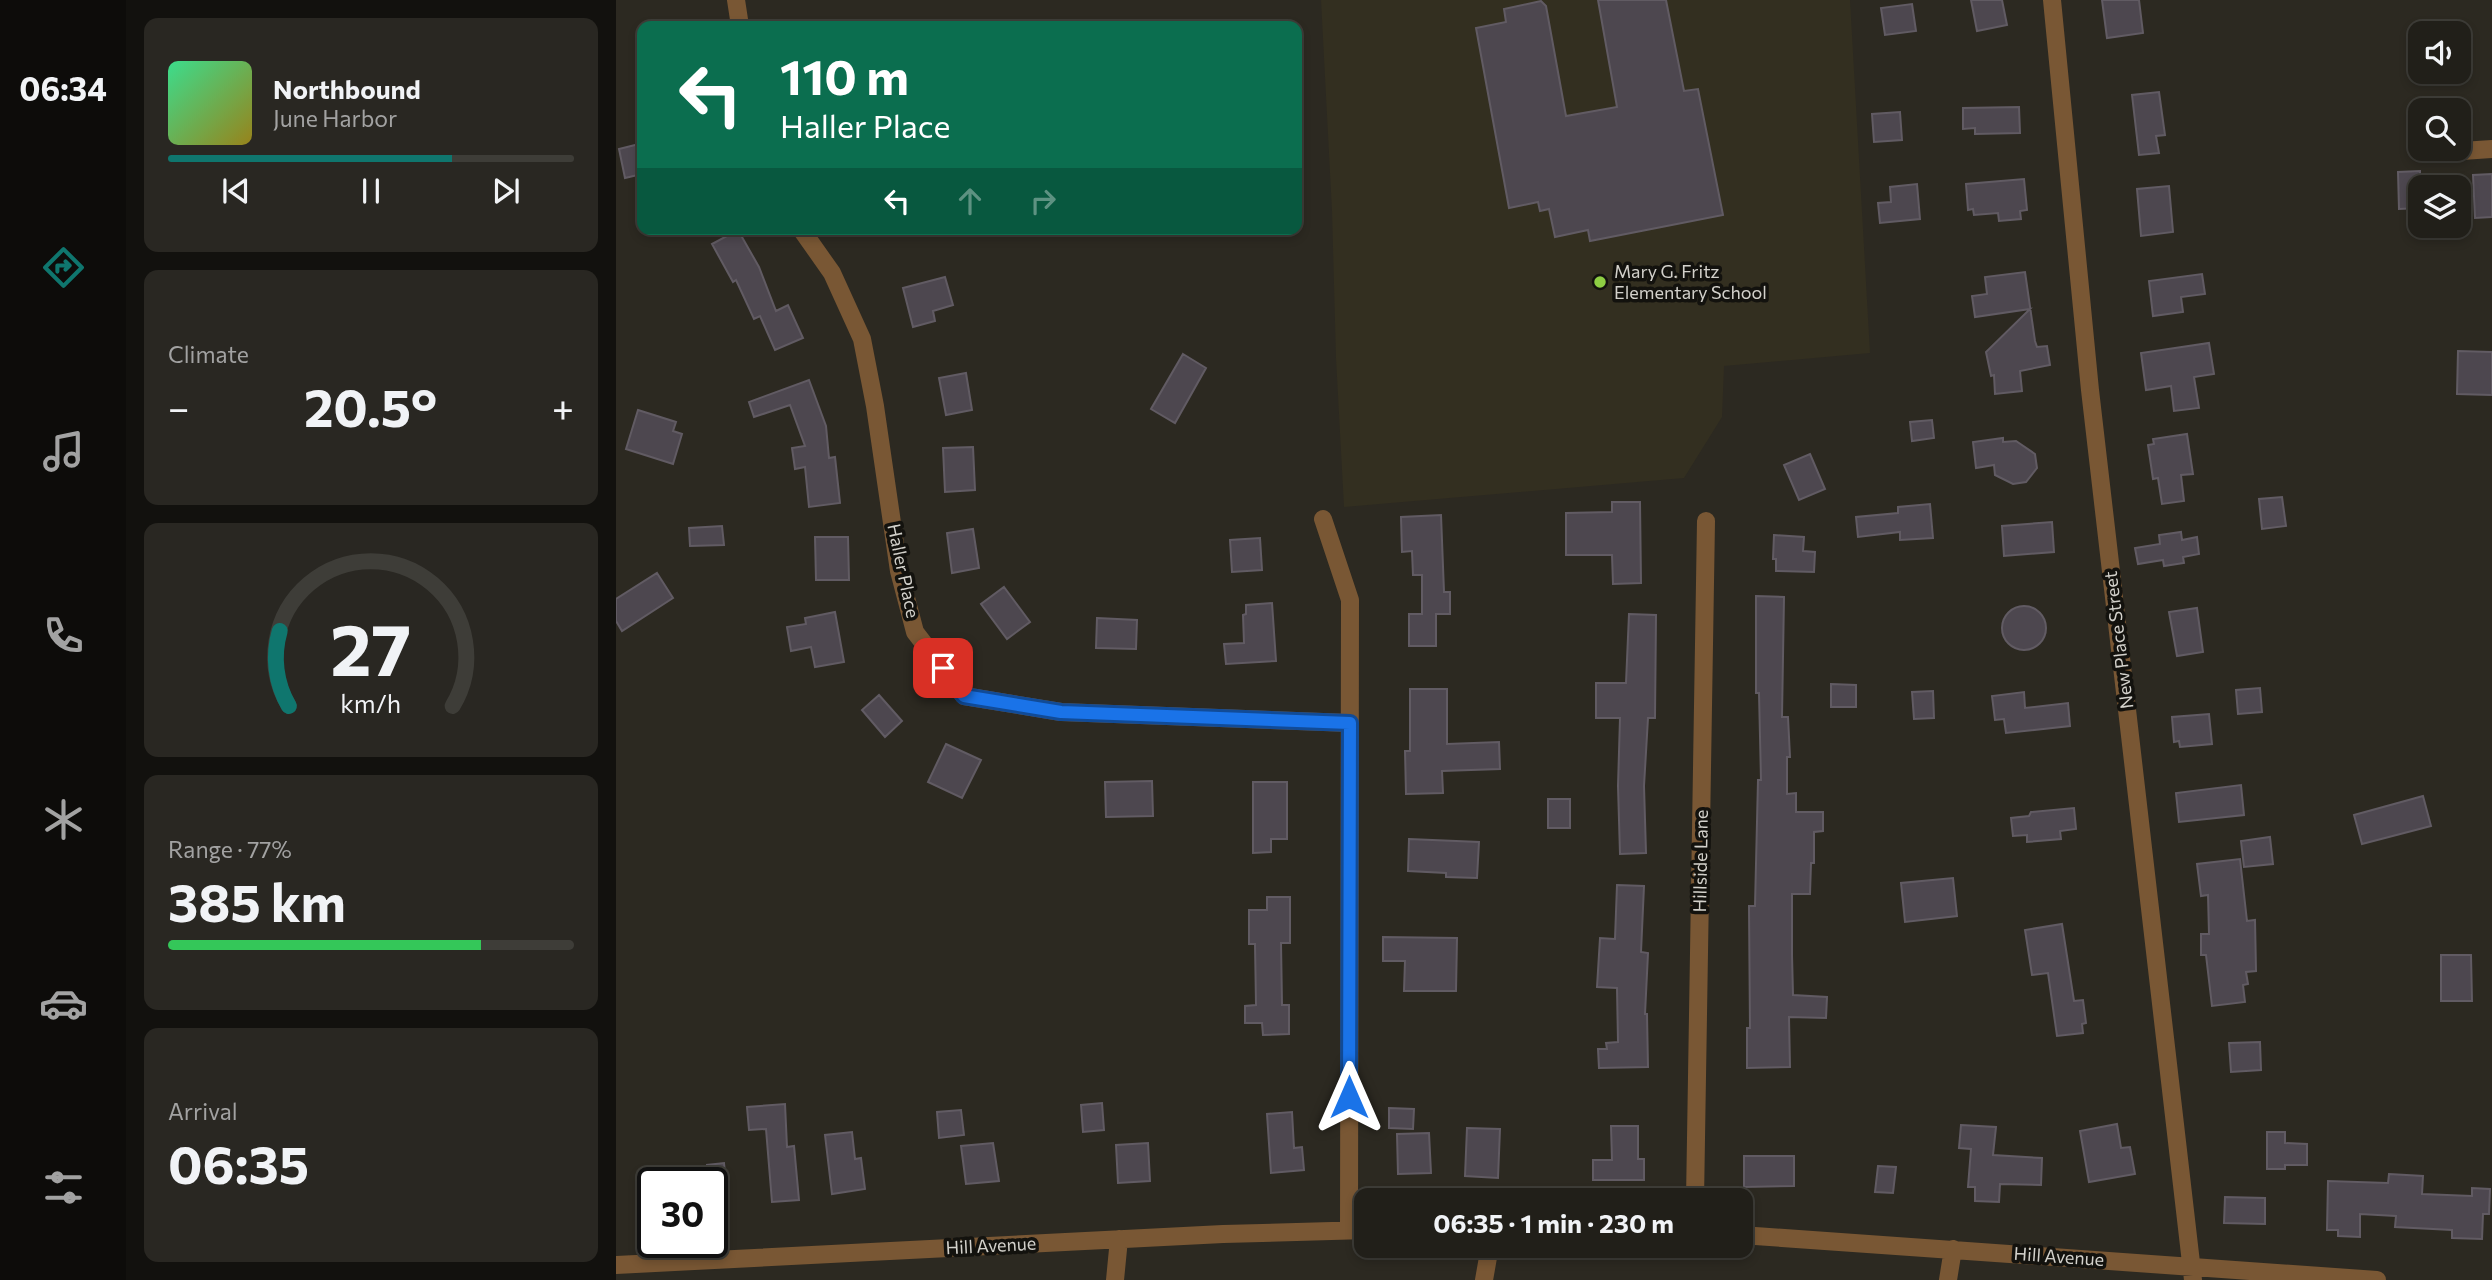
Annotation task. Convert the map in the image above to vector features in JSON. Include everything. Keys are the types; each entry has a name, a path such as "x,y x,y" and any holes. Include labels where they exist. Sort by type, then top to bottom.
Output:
{"street":[{"path":"736,0 739,21"},
{"name":"New Place Street","path":"2052,0 2090,390 2193,1273"},
{"path":"2471,150 2492,149"},
{"name":"Haller Place","path":"805,235 832,273 862,339 875,405 899,572 915,632 964,696 1061,712 1350,723"},
{"path":"1323,519 1350,600 1357,1188"},
{"name":"Hillside Lane","path":"1695,1188 1706,521"},
{"name":"Hill Avenue","path":"616,1265 1354,1230"},
{"name":"Hill Avenue","path":"1753,1236 1953,1249 2193,1273 2377,1280"},
{"path":"1115,1280 1119,1240"},
{"path":"1948,1280 1953,1249"},
{"path":"1484,1280 1488,1258"}],"shaded area":[{"name":"Mary G. Fritz Elementary School","path":"1321,0 1850,0 1870,353 1724,366 1722,417 1684,478 1344,507"}],"building":[{"path":"1598,0 1666,0 1684,91 1698,89 1723,215 1590,241 1588,230 1555,237 1549,209 1540,211 1538,202 1509,208 1476,28 1506,22 1504,9 1541,1 1546,6 1566,116 1617,107"},
{"path":"1971,0 2002,0 2007,25 1977,31"},
{"path":"2102,0 2139,0 2143,33 2107,38"},
{"path":"1912,4 1916,31 1885,35 1881,8"},
{"path":"2159,92 2165,135 2156,136 2159,153 2139,155 2132,95"},
{"path":"2019,107 2020,133 1975,134 1975,128 1963,129 1963,108"},
{"path":"1900,112 1902,140 1874,142 1872,114"},
{"path":"637,144 637,175 625,178 619,149"},
{"path":"2420,171 2420,175 2408,175 2408,209 2399,209 2398,172"},
{"path":"2492,174 2492,217 2475,218 2473,175"},
{"path":"2024,179 2027,210 2020,211 2021,219 1999,221 1998,213 1974,215 1973,209 1968,210 1966,184"},
{"path":"1917,184 1920,219 1880,223 1878,203 1891,202 1890,187"},
{"path":"2169,186 2173,232 2141,236 2137,189"},
{"path":"729,235 741,235 759,267 776,311 788,305 803,338 775,350 760,316 754,319 736,280 733,282 712,244"},
{"path":"2025,272 2035,341 2037,347 2047,346 2050,365 2020,371 2022,391 1995,394 1994,375 1991,376 1986,352 2030,309 1975,317 1972,296 1987,294 1985,277"},
{"path":"2202,274 2205,294 2181,297 2183,312 2153,316 2149,281"},
{"path":"945,277 953,305 933,311 935,321 913,327 903,288"},
{"path":"2209,343 2214,374 2194,377 2199,408 2174,411 2171,386 2146,390 2141,353"},
{"path":"2458,351 2492,352 2492,395 2457,394"},
{"path":"1183,354 1206,368 1175,423 1151,409"},
{"path":"966,373 972,410 946,415 939,378"},
{"path":"809,380 826,426 829,458 835,457 840,503 809,507 805,467 795,469 792,448 805,446 790,405 754,417 749,402"},
{"path":"638,410 676,422 673,431 682,434 673,464 626,449"},
{"path":"1932,420 1934,438 1912,441 1910,422"},
{"path":"2187,434 2193,474 2181,475 2184,501 2162,504 2158,478 2153,479 2148,445 2154,444 2153,439"},
{"path":"2003,438 2003,442 2016,441 2035,454 2037,468 2026,482 2013,484 1995,475 1994,465 1976,468 1973,442"},
{"path":"973,447 975,490 945,492 943,448"},
{"path":"1810,454 1825,489 1799,500 1784,465"},
{"path":"2282,497 2286,526 2262,529 2259,499"},
{"path":"1612,502 1640,502 1641,583 1613,584 1612,555 1566,555 1566,513 1612,512"},
{"path":"1930,504 1933,538 1900,540 1900,532 1858,537 1856,517 1898,513 1898,507"},
{"path":"1441,515 1444,592 1450,592 1450,614 1436,614 1436,646 1409,646 1409,614 1422,614 1422,575 1413,575 1412,551 1402,552 1401,517"},
{"path":"2052,522 2054,552 2004,556 2002,526"},
{"path":"722,526 724,545 690,546 689,528"},
{"path":"973,529 979,568 952,573 947,533"},
{"path":"2181,532 2182,540 2197,537 2199,554 2183,557 2184,563 2164,566 2163,560 2138,564 2135,548 2160,544 2159,535"},
{"path":"1774,535 1804,537 1803,551 1815,552 1814,572 1776,571 1776,559 1773,559"},
{"path":"815,537 848,537 849,580 816,580"},
{"path":"1260,538 1262,570 1232,572 1230,540"},
{"path":"657,573 673,598 622,631 616,621 616,599"},
{"path":"1004,587 1030,622 1007,639 981,604"},
{"path":"1756,596 1784,597 1782,717 1788,717 1790,757 1787,757 1787,794 1796,793 1796,812 1823,812 1823,831 1814,832 1810,894 1792,894 1792,955 1793,995 1827,997 1826,1018 1789,1017 1790,1067 1747,1068 1747,1028 1750,1028 1749,906 1755,906 1758,780 1761,780 1759,693 1756,693"},
{"path":"1272,603 1276,661 1226,664 1224,644 1244,643 1243,615 1246,614 1246,605"},
{"path":"2024,606 2039,613 2046,628 2039,643 2024,650 2009,643 2002,628 2009,613"},
{"path":"2197,608 2203,652 2177,656 2169,612"},
{"path":"835,612 844,662 815,667 811,647 791,651 787,627 806,624 805,618"},
{"path":"1629,614 1656,615 1655,718 1648,718 1644,786 1646,853 1620,854 1620,718 1596,718 1596,683 1626,683"},
{"path":"1097,618 1137,620 1136,649 1096,648"},
{"path":"1831,684 1856,685 1856,707 1831,707"},
{"path":"2260,688 2262,712 2238,714 2236,690"},
{"path":"1410,689 1447,689 1447,744 1499,742 1500,769 1442,771 1443,793 1406,794 1405,751 1410,751"},
{"path":"1933,691 1934,718 1914,719 1912,692"},
{"path":"2024,692 2025,708 2068,703 2070,726 2006,733 2004,719 1995,720 1992,696"},
{"path":"879,695 902,721 885,737 862,710"},
{"path":"2209,714 2212,744 2180,747 2179,741 2174,742 2172,717"},
{"path":"946,744 981,760 962,798 928,782"},
{"path":"1152,781 1153,816 1106,817 1105,782"},
{"path":"1253,782 1287,782 1287,839 1271,839 1271,852 1253,853"},
{"path":"2241,785 2244,815 2179,822 2176,793"},
{"path":"2423,796 2431,826 2362,844 2354,815"},
{"path":"1548,799 1570,799 1570,828 1548,828"},
{"path":"2074,808 2076,829 2060,831 2061,839 2027,842 2027,835 2013,836 2011,818 2029,816 2031,812"},
{"path":"2270,837 2273,864 2244,867 2241,841"},
{"path":"1409,839 1479,842 1477,878 1446,877 1446,873 1408,871"},
{"path":"2240,859 2247,921 2255,920 2256,971 2246,972 2248,984 2243,985 2245,1002 2212,1006 2206,955 2201,955 2201,934 2209,934 2208,895 2201,896 2197,864"},
{"path":"1953,878 1957,916 1905,922 1901,883"},
{"path":"1617,885 1644,886 1641,952 1648,953 1645,1014 1648,1067 1599,1068 1598,1049 1607,1049 1606,1043 1618,1042 1617,988 1597,987 1600,938 1615,939"},
{"path":"1267,897 1290,897 1290,943 1281,943 1282,1005 1289,1005 1289,1034 1263,1035 1262,1023 1245,1023 1245,1006 1256,1005 1255,944 1249,944 1249,910 1267,910"},
{"path":"2062,924 2074,1001 2083,1000 2086,1023 2082,1024 2083,1033 2057,1036 2048,973 2032,975 2025,930"},
{"path":"1383,937 1457,938 1456,991 1404,991 1405,961 1383,961"},
{"path":"2441,955 2471,955 2472,1001 2441,1001"},
{"path":"2260,1042 2261,1070 2231,1072 2229,1043"},
{"path":"1102,1103 1104,1130 1083,1132 1081,1105"},
{"path":"785,1104 787,1147 794,1146 799,1200 772,1202 766,1129 749,1130 747,1107"},
{"path":"1389,1108 1414,1109 1413,1129 1389,1128"},
{"path":"961,1110 964,1135 939,1138 937,1112"},
{"path":"1292,1112 1294,1148 1302,1147 1304,1170 1271,1173 1267,1114"},
{"path":"2117,1124 2121,1148 2130,1147 2135,1174 2089,1182 2080,1131"},
{"path":"1961,1125 1996,1127 1993,1155 2042,1158 2041,1185 2000,1184 1999,1202 1975,1201 1975,1187 1968,1187 1971,1149 1959,1148"},
{"path":"1611,1126 1638,1126 1638,1159 1644,1159 1644,1180 1593,1180 1593,1160 1612,1160"},
{"path":"1467,1128 1500,1129 1498,1178 1465,1176"},
{"path":"852,1132 855,1159 861,1158 865,1189 832,1194 825,1135"},
{"path":"2267,1132 2285,1132 2285,1143 2307,1144 2307,1165 2285,1165 2285,1169 2267,1169"},
{"path":"1429,1133 1431,1173 1398,1174 1397,1134"},
{"path":"993,1143 999,1181 966,1184 961,1146"},
{"path":"1148,1143 1150,1181 1118,1183 1116,1145"},
{"path":"1744,1156 1794,1156 1794,1186 1744,1187"},
{"path":"724,1163 724,1167 707,1167"},
{"path":"1878,1166 1896,1167 1893,1193 1875,1192"},
{"path":"2389,1174 2423,1176 2422,1194 2472,1196 2472,1188 2490,1189 2489,1214 2483,1214 2482,1239 2452,1238 2452,1230 2395,1227 2396,1216 2360,1214 2360,1237 2338,1236 2338,1230 2327,1230 2328,1181 2388,1183"},
{"path":"2225,1197 2265,1198 2265,1224 2224,1223"}],"place":[{"name":"Mary G. Fritz Elementary School","path":"1600,282"}],"route":[{"path":"943,668 964,696 1061,712 1350,723 1349,1097"}]}
